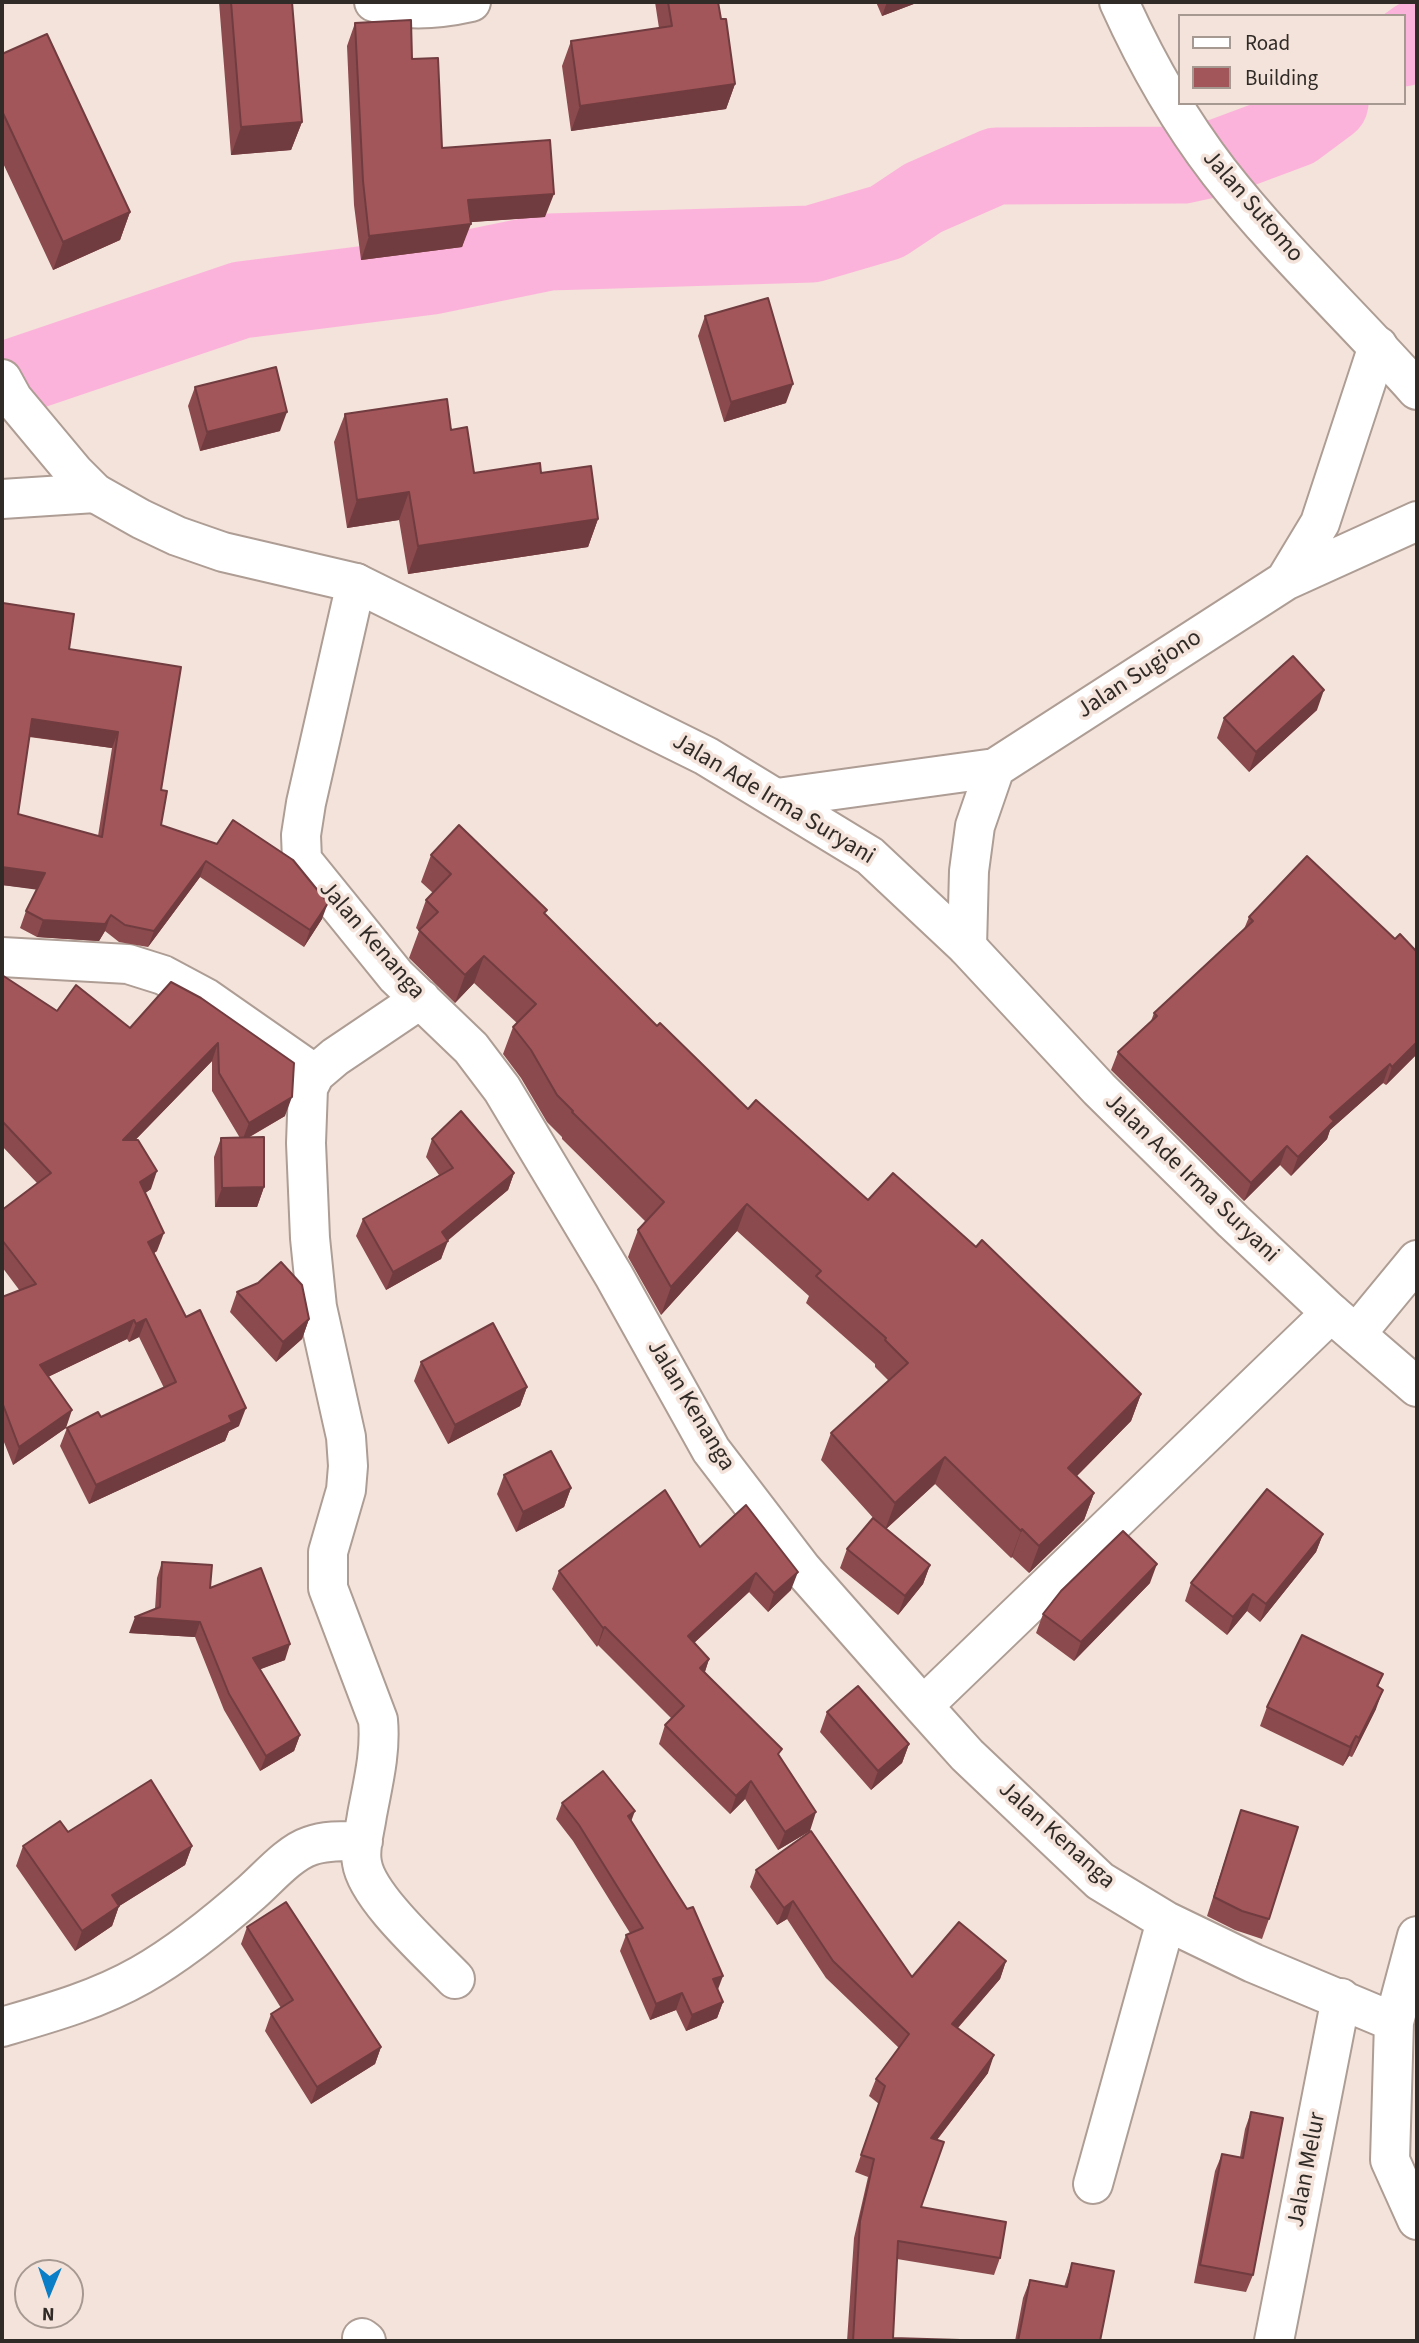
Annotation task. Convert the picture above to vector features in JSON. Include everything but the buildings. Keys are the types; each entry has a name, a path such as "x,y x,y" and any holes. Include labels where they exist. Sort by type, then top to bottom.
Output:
{"main road":[{"path":"374,2 388,6 444,8 471,2"},
{"name":"Jalan Sutomo","path":"1119,2 1142,52 1194,139 1220,174 1417,390"},
{"name":"Jalan Sugiono","path":"1285,581 1320,523 1378,346"},
{"path":"2,379 13,399 45,439 95,493"},
{"path":"2,499 95,493"},
{"name":"Jalan Ade Irma Suryani","path":"95,493 153,524 223,552 356,583 706,755 870,856 967,947 1099,1090 1233,1221 1417,1387"},
{"name":"Jalan Sugiono","path":"776,798 995,768 1285,581 1417,521"},
{"name":"Jalan Kenanga","path":"356,583 306,803 301,835 302,860 396,976 471,1048 502,1089 614,1276 711,1450 802,1569 923,1706 968,1755 1100,1881 1166,1921 1253,1963 1394,2022"},
{"path":"967,947 969,871 975,826 995,768"},
{"path":"2,957 128,964 163,975 206,998 314,1074"},
{"path":"421,999 314,1074 308,1088 307,1101 310,1238 317,1307 346,1437 348,1466 346,1490 328,1552 327,1588 378,1720 380,1741 363,1841 362,1863 370,1885 381,1901 455,1979"},
{"path":"923,1706 1344,1323 1417,1260"},
{"path":"2,2027 86,2003 141,1975 185,1946 280,1865 308,1846 363,1841"},
{"path":"1093,2184 1166,1921"},
{"path":"1417,1936 1394,2022 1390,2160 1417,2220"},
{"name":"Jalan Melur","path":"1274,2341 1341,1998"}],"waterway":[{"path":"1405,47 1417,38"},
{"path":"2,381 241,300 432,276 549,252 812,244 887,222 923,198 996,166 1183,165 1220,157 1295,129 1327,105"}]}
